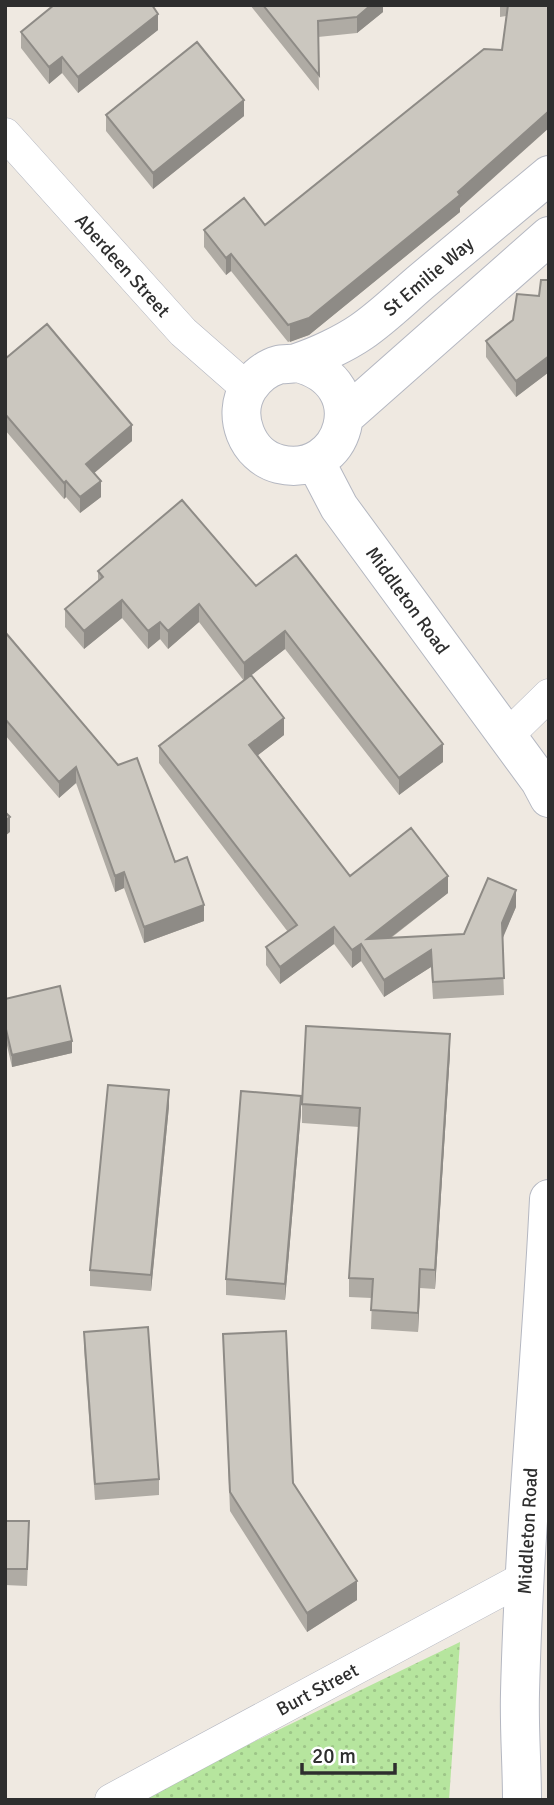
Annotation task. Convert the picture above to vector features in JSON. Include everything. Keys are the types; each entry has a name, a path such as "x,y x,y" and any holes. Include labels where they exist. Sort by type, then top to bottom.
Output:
{"main road":[{"name":"St Emilie Way","path":"298,363 361,332 549,175"},
{"path":"344,417 549,236"},
{"path":"298,363 313,367 326,375 343,401 344,417 340,434 330,450 315,461 297,466 278,464 262,456 249,443 242,425 242,407 248,389 261,374 278,365 298,363"},
{"name":"Middleton Road","path":"315,461 339,507 540,781 549,798"},
{"name":"Middleton Road","path":"522,1800 520,1697 524,1578 534,1401 546,1313 549,1199"},
{"name":"Middleton Road","path":"498,1800 520,1697"}],"street":[{"name":"Aberdeen Street","path":"5,134 183,332 248,389"},
{"path":"507,736 549,695"},
{"name":"Burt Street","path":"110,1800 524,1578"}],"green space":[{"path":"460,1642 449,1800 134,1800"}],"building":[{"path":"54,5 152,5 158,14 78,77 62,57 49,67 21,32"},
{"path":"263,5 371,5 357,17 318,21 319,75"},
{"path":"508,5 549,5 549,111 458,192 460,195 309,318 288,325 231,254 226,258 204,230 244,198 265,225 484,49 502,50"},
{"path":"197,42 244,100 153,173 106,115"},
{"path":"541,280 549,280 549,356 516,381 486,341 513,320 517,294 539,296"},
{"path":"47,324 132,425 86,464 101,481 80,497 66,481 64,483 5,414 5,359"},
{"path":"182,500 256,586 296,555 443,744 399,778 285,631 244,663 199,604 168,631 160,622 148,631 122,600 84,631 65,609 103,577 98,571"},
{"path":"5,632 118,765 137,758 175,862 187,857 204,905 144,927 124,872 115,876 76,767 59,782 5,719"},
{"path":"251,675 284,718 249,745 350,876 411,828 448,876 367,939 464,934 488,878 516,890 502,923 504,978 433,982 431,950 384,980 361,944 352,950 334,927 280,967 266,947 297,925 159,746"},
{"path":"60,986 72,1041 12,1055 5,1025 5,999"},
{"path":"306,1026 450,1034 435,1270 420,1269 418,1313 371,1310 373,1279 349,1278 360,1108 302,1104"},
{"path":"108,1085 169,1090 151,1275 90,1270"},
{"path":"241,1091 301,1096 285,1284 226,1279"},
{"path":"148,1327 159,1479 95,1484 84,1332"},
{"path":"286,1331 293,1483 357,1581 307,1613 230,1492 223,1334"},
{"path":"5,1521 29,1521 27,1569 5,1569"}]}
